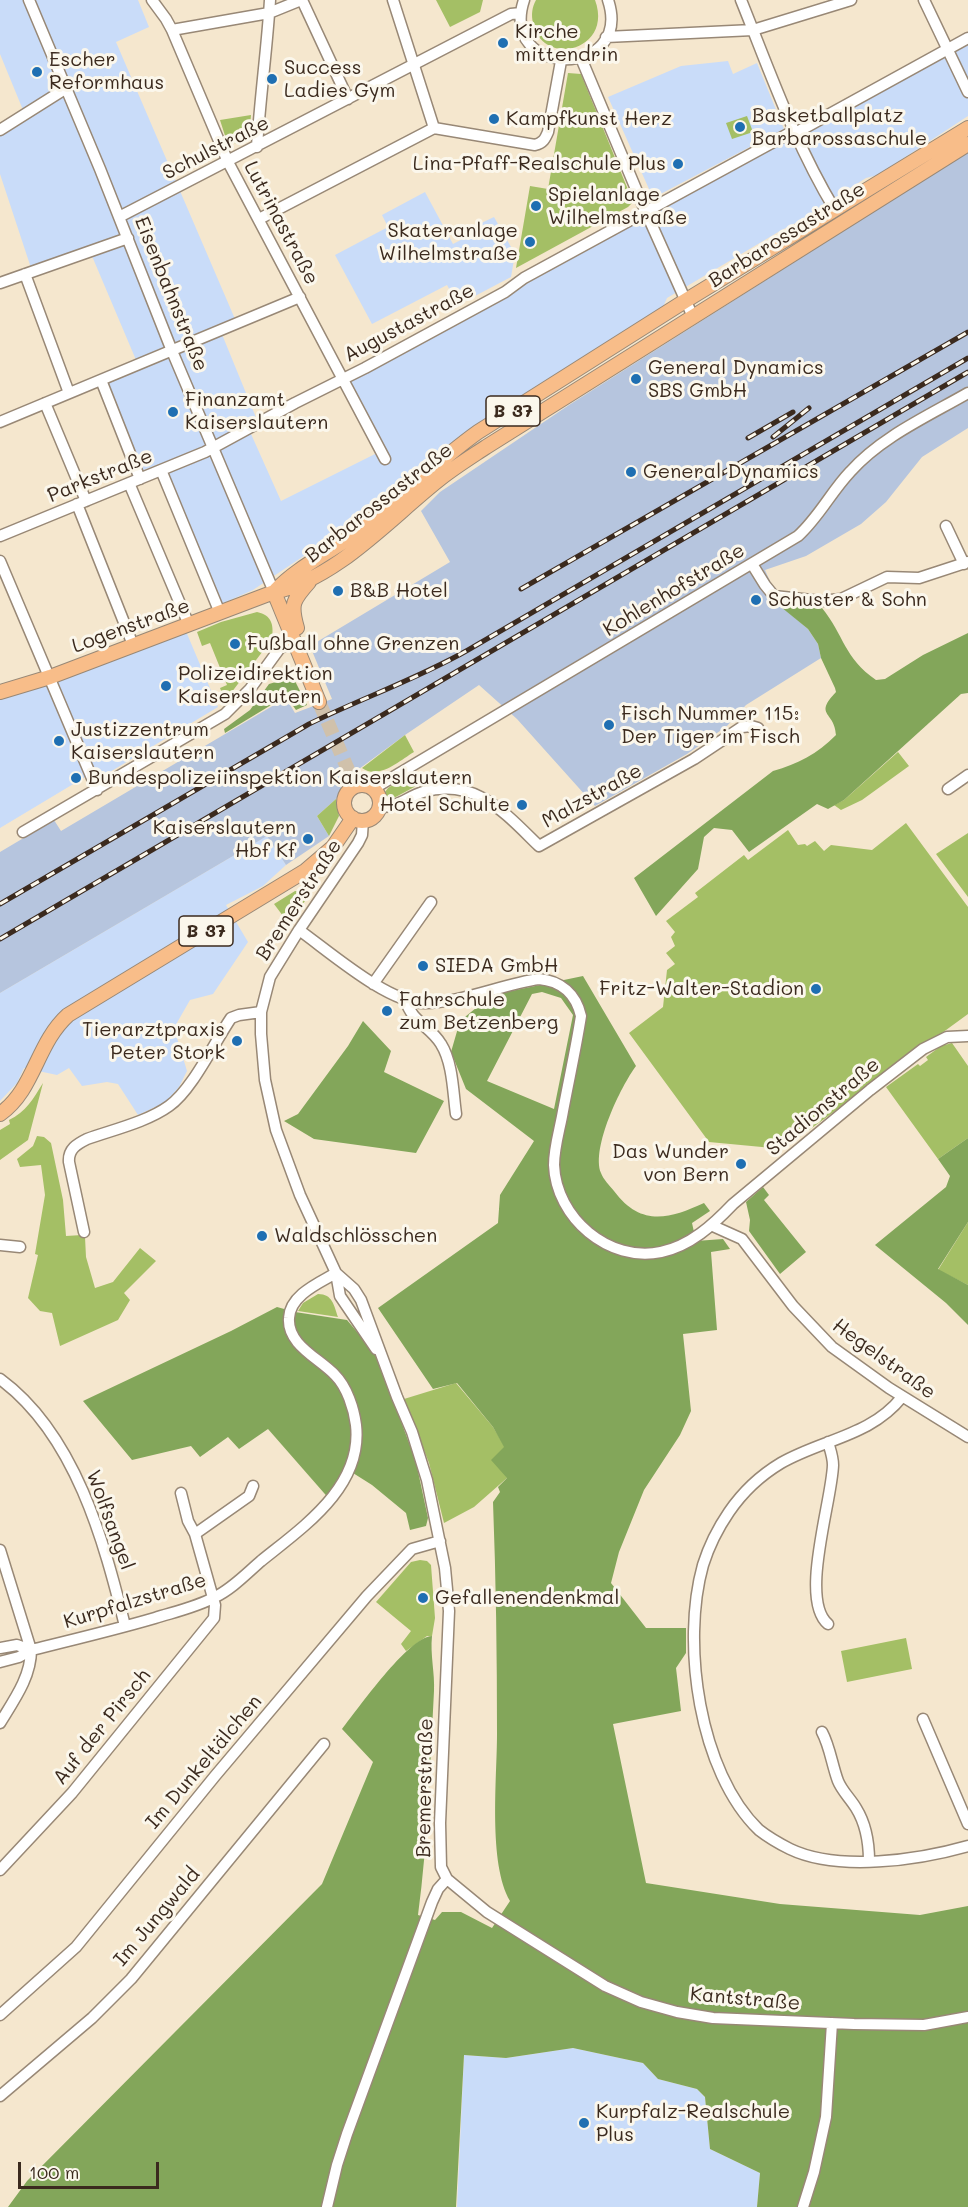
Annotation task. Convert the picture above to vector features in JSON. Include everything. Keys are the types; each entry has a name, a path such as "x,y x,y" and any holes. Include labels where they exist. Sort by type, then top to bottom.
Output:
{"main road":[{"name":"Barbarossastraße","path":"274,592 292,575 351,536 459,446 685,301 968,128"},
{"name":"Barbarossastraße","path":"274,592 311,580 354,550 457,466 968,144"},
{"name":"B 37","path":"295,642 298,629 293,615 295,597 311,580"},
{"name":"Logenstraße","path":"0,692 50,677 274,592"},
{"name":"Eisenbahnstraße","path":"274,592 319,702"},
{"path":"354,782 373,789 378,796 379,807 375,815 358,819 346,811 344,801 354,782"},
{"name":"B 37","path":"0,1114 24,1091 50,1035 68,1016 305,871 333,847 358,819"}],"street":[{"name":"Eisenbahnstraße","path":"29,0 128,238 172,351 274,592"},
{"name":"Lutrinastraße","path":"152,0 172,30 228,162 386,459"},
{"path":"257,147 270,0"},
{"path":"172,30 269,13 302,0 348,99"},
{"path":"393,0 434,128"},
{"path":"524,0 521,13 524,33 531,45 548,57 561,61 581,58 596,49 606,37 611,17 608,0"},
{"path":"741,0 794,133 835,210"},
{"path":"606,37 753,30 851,0"},
{"path":"924,0 968,92"},
{"name":"Schulstraße","path":"119,217 511,14 521,13"},
{"name":"Augustastraße","path":"213,448 505,292 524,278 646,210 794,133 968,38"},
{"path":"581,58 693,317"},
{"path":"259,219 434,128 535,145 545,140 561,61"},
{"path":"0,130 65,88"},
{"path":"0,283 128,238"},
{"path":"25,274 69,393"},
{"path":"0,422 300,297"},
{"path":"101,380 140,478"},
{"name":"Kohlenhofstraße","path":"373,789 798,536 813,523 848,473 865,457 888,440 968,393"},
{"path":"45,403 134,645"},
{"name":"Parkstraße","path":"0,536 213,448"},
{"path":"161,470 220,614"},
{"path":"129,483 189,625"},
{"path":"752,564 774,596 821,601 850,597 887,577 919,578 966,563 946,526"},
{"path":"0,561 97,790"},
{"path":"23,832 225,714 250,689 280,648 295,642"},
{"name":"Malzstraße","path":"379,807 389,808 425,791 445,788 462,790 489,800 539,846 694,759 742,727 758,728"},
{"path":"948,789 968,775"},
{"name":"Bremerstraße","path":"358,819 362,835 358,843 270,977 261,1011 263,1063 271,1115 300,1195 336,1273 340,1296 381,1356"},
{"path":"373,984 431,902"},
{"path":"299,930 373,984 406,1001 409,1011 443,1047 456,1114"},
{"name":"Stadionstraße","path":"406,1001 426,1004 539,979 550,980 567,989 575,999 581,1016 554,1164 556,1182 565,1204 577,1223 594,1238 616,1249 640,1254 662,1252 680,1245 713,1226 733,1204 923,1049 947,1037 968,1036"},
{"path":"84,1232 69,1162 70,1151 87,1139 171,1106 185,1091 231,1018 261,1011"},
{"name":"Hegelstraße","path":"713,1226 742,1239 814,1330 850,1361 902,1397 968,1437"},
{"path":"0,1245 20,1247"},
{"name":"Bremerstraße","path":"327,2207 337,2165 362,2092 432,1902 438,1889 447,1879 441,1867 440,1823 448,1602 440,1540 427,1480 412,1432 381,1356 372,1327 354,1289 336,1273"},
{"name":"Kurpfalzstraße","path":"0,1662 19,1657 31,1650 125,1626 213,1599 302,1528 336,1492 351,1468 354,1458 356,1426 352,1408 337,1377 291,1334 288,1317 291,1308 301,1295 336,1273"},
{"name":"Wolfsangel","path":"0,1379 28,1405 70,1466 91,1509 125,1626"},
{"path":"902,1397 875,1423 787,1460 768,1472 735,1503 719,1527 703,1566 696,1602 697,1669 704,1720 714,1756 734,1796 752,1822 761,1832 806,1855 869,1862 928,1855 968,1846"},
{"path":"828,1442 833,1464 815,1584 821,1616 828,1624"},
{"path":"195,1534 249,1496 253,1486"},
{"path":"181,1493 213,1599"},
{"name":"Im Dunkeltälchen","path":"0,2015 76,1947 215,1776 367,1596 412,1550 440,1540"},
{"path":"0,1550 31,1650 31,1664 27,1676 0,1723"},
{"name":"Auf der Pirsch","path":"0,1870 72,1793 214,1618 213,1599"},
{"name":"Kurpfalzstraße","path":"0,1648 17,1645 31,1650"},
{"path":"922,1719 968,1824"},
{"path":"822,1732 843,1791 854,1805 864,1825 868,1839 869,1862"},
{"name":"Im Jungwald","path":"0,2096 92,2018 130,1979 324,1744"},
{"name":"Kantstraße","path":"447,1879 487,1912 605,1986 641,2002 677,2012 713,2018 924,2025 968,2017"},
{"path":"803,2207 814,2172 826,2117 832,2023"}],"shaded area":[{"path":"0,0 138,0 149,27 116,42 235,319 219,327 257,420 247,425 281,501 383,450 349,380 525,281 779,142 803,134 968,45 968,116 878,175 866,178 819,211 780,231 667,298 663,307 446,446 350,525 253,590 219,605 162,463 141,471 104,382 139,367 89,249 31,268 0,174 0,125 23,110 0,54"},
{"name":"Lina-Pfaff-Realschule Plus","path":"728,61 733,74 757,63 784,129 653,198 608,97 681,66"},
{"path":"968,152 968,428 922,457 886,502 861,524 806,556 765,570 781,606 808,629 818,644 821,658 746,705 727,726 687,754 595,806 517,719 479,685 340,783 341,789 336,799 317,816 329,836 286,865 267,836 0,993 0,852 54,820 61,831 286,698 295,713 332,699 310,646 450,562 421,511 440,492 569,405"},
{"path":"425,192 453,244 478,231 475,226 494,217 515,254 511,277 458,305 447,285 372,324 335,255 388,227 382,215"},
{"path":"185,629 218,707 100,778 95,771 0,828 0,696"},
{"path":"267,836 286,865 263,886 226,905 248,942 213,994 190,1000 174,1028 187,1071 179,1087 166,1102 138,1115 118,1084 107,1082 82,1086 69,1068 57,1075 24,1068 17,1083 0,1101 0,993"},
{"name":"Kurpfalz-Realschule Plus","path":"573,2048 643,2063 658,2079 697,2089 705,2097 710,2149 760,2173 757,2207 457,2207 464,2055 506,2058"}],"green space":[{"path":"436,0 483,0 480,12 450,27"},
{"path":"536,0 595,0 598,17 595,31 586,42 575,48 562,49 549,46 539,37 533,23 532,11"},
{"path":"568,73 581,74 633,202 628,207 516,268 530,186 548,189"},
{"path":"251,115 249,138 240,144 227,142 220,120"},
{"name":"Basketballplatz Barbarossaschule","path":"747,116 753,132 732,139 726,123"},
{"path":"787,604 822,608 857,663 876,680 885,679 923,655 968,633 968,693 961,694 844,800 828,809 817,804 749,852 732,830 714,828 704,837 698,869 656,916 634,878 773,771 807,758 836,735 835,727 826,710 826,705 836,692 835,688 821,658 818,644 808,629 781,607"},
{"path":"257,612 262,613 271,621 272,639 225,701 220,688 227,685 210,643 202,646 197,632 221,622"},
{"path":"293,677 307,705 296,710 286,696 225,733 224,729 250,710 269,684"},
{"path":"405,735 414,752 382,771 368,771 362,768"},
{"path":"898,752 909,766 862,800 841,810 834,805 844,800"},
{"path":"411,773 418,785 392,799 387,797 385,792 388,788"},
{"path":"336,799 339,816 329,836 317,816"},
{"name":"Fritz-Walter-Stadion","path":"906,823 968,907 968,1014 783,1149 709,1142 629,1033 663,1007 667,970 675,964 666,953 675,946 671,937 675,932 666,921 698,897 695,893 744,855 748,860 788,830 798,845 807,846 815,841 824,851 831,845 872,850"},
{"path":"968,833 968,897 936,854"},
{"path":"295,891 300,891 304,895 305,901 289,924 274,904"},
{"path":"583,976 636,1066 616,1102 604,1133 599,1162 602,1175 624,1203 645,1215 667,1216 704,1203 710,1211 692,1223 696,1241 723,1239 730,1249 711,1252 717,1330 683,1334 691,1411 680,1435 644,1490 619,1552 611,1583 646,1628 686,1628 686,1653 676,1668 681,1711 613,1724 646,1883 780,1904 920,1915 968,1906 968,2207 757,2207 760,2173 710,2149 705,2097 697,2089 658,2079 643,2063 573,2048 506,2058 464,2055 456,2207 8,2207 27,2181 322,1884 373,1762 342,1729 397,1661 422,1639 432,1636 434,1684 430,1775 418,1915 435,1920 442,1912 461,1912 492,1928 510,1901 503,1885 499,1865 495,1820 497,1676 493,1502 500,1492 498,1487 507,1478 491,1460 504,1447 493,1427 457,1383 433,1389 378,1308 498,1223 500,1195 534,1141 466,1089 451,1052 460,1021 492,995","holes":["542,992 561,998 573,1015 554,1109 487,1081 532,994"]},
{"path":"363,1021 391,1051 384,1072 444,1101 416,1153 314,1139 284,1121 298,1114 348,1046"},
{"path":"952,1043 968,1066 968,1138 938,1159 886,1087 918,1064 920,1066 928,1060 926,1057 941,1046"},
{"path":"43,1083 28,1140 0,1160 0,1130 10,1124 9,1120 25,1109"},
{"path":"37,1136 44,1137 51,1143 63,1200 66,1236 82,1235 85,1237 86,1257 95,1288 113,1282 140,1248 156,1261 124,1293 130,1300 118,1320 60,1346 52,1313 40,1311 28,1298 38,1255 35,1254 45,1195 41,1165 20,1167 17,1159 33,1146"},
{"path":"968,1138 968,1222 938,1269 968,1285 968,1325 946,1303 875,1245 946,1187 950,1176 938,1159"},
{"path":"763,1187 769,1195 764,1200 806,1252 780,1274 749,1231 750,1220 746,1202"},
{"path":"968,1222 968,1285 938,1270"},
{"path":"318,1294 330,1298 338,1317 298,1311 303,1303"},
{"path":"277,1307 347,1320 374,1352 416,1462 428,1518 426,1526 410,1530 406,1513 372,1485 353,1473 331,1501 268,1429 239,1449 228,1437 200,1457 191,1446 132,1460 83,1401"},
{"path":"456,1383 493,1427 505,1447 507,1478 474,1507 444,1523 429,1463 404,1399"},
{"path":"427,1561 431,1565 435,1618 432,1636 427,1636 406,1651 401,1644 411,1631 376,1602 411,1562"},
{"path":"906,1638 912,1669 847,1682 841,1651"}],"tunnel":[{"path":"319,702 352,779"}],"railway":[{"path":"521,589 968,332"},
{"path":"0,904 309,724 468,650 968,358"},
{"path":"0,939 968,372"},
{"path":"773,437 809,408"},
{"path":"748,438 793,412"}],"place":[{"name":"Kirche mittendrin","path":"503,43"},
{"name":"Escher Reformhaus","path":"37,72"},
{"name":"Success Ladies Gym","path":"272,79"},
{"name":"Kampfkunst Herz","path":"494,119"},
{"name":"Basketballplatz Barbarossaschule","path":"740,127"},
{"name":"Lina-Pfaff-Realschule Plus","path":"678,164"},
{"name":"Spielanlage Wilhelmstraße","path":"536,206"},
{"name":"Skateranlage Wilhelmstraße","path":"530,242"},
{"name":"General Dynamics SBS GmbH","path":"636,379"},
{"name":"Finanzamt Kaiserslautern","path":"173,412"},
{"name":"General Dynamics","path":"631,472"},
{"name":"B&B Hotel","path":"338,591"},
{"name":"Schuster & Sohn","path":"756,600"},
{"name":"Fußball ohne Grenzen","path":"235,644"},
{"name":"Polizeidirektion Kaiserslautern","path":"166,686"},
{"name":"Fisch Nummer 115: Der Tiger im Fisch","path":"609,725"},
{"name":"Justizzentrum Kaiserslautern","path":"59,741"},
{"name":"Bundespolizeiinspektion Kaiserslautern","path":"76,778"},
{"name":"Hotel Schulte","path":"522,805"},
{"name":"Kaiserslautern Hbf Kf","path":"308,839"},
{"name":"SIEDA GmbH","path":"423,966"},
{"name":"Fritz-Walter-Stadion","path":"816,989"},
{"name":"Fahrschule zum Betzenberg","path":"387,1011"},
{"name":"Tierarztpraxis Peter Stork","path":"237,1041"},
{"name":"Das Wunder von Bern","path":"741,1164"},
{"name":"Waldschlösschen","path":"262,1236"},
{"name":"Gefallenendenkmal","path":"423,1598"},
{"name":"Kurpfalz-Realschule Plus","path":"584,2123"}]}
